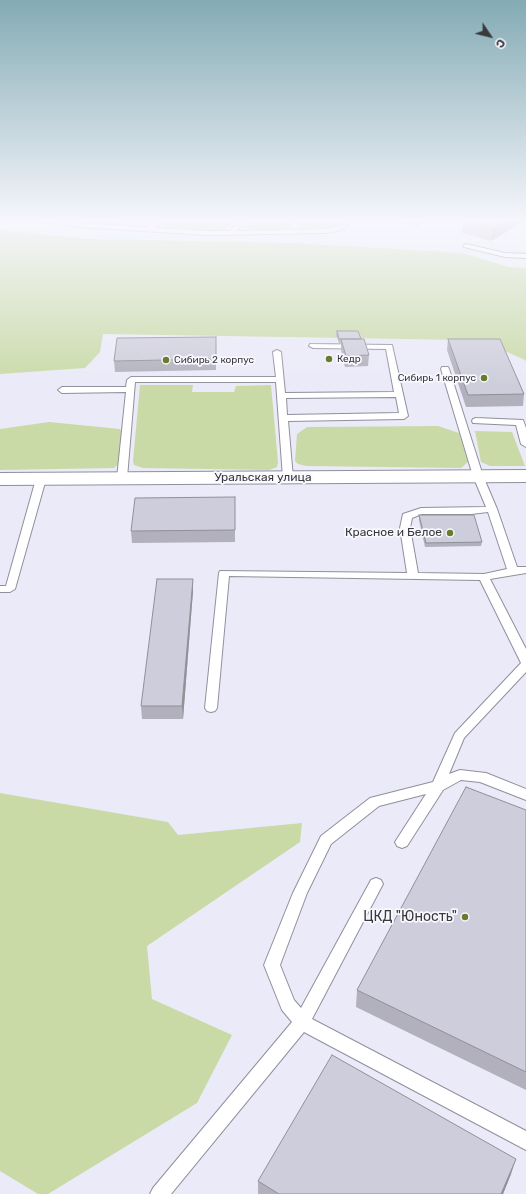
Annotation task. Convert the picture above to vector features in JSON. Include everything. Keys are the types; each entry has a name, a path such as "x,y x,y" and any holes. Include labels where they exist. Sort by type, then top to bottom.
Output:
{"street":[{"name":"Уральская улица","path":"0,479 526,476"}],"lane":[{"path":"284,418 404,416 388,346 313,346"},
{"path":"277,352 284,418 288,478"},
{"path":"445,369 478,476 492,509 513,571"},
{"path":"122,478 130,380 280,379"},
{"path":"62,390 130,389"},
{"path":"282,396 399,394"},
{"path":"476,422 520,422 526,444"},
{"path":"0,589 10,589 41,479"},
{"path":"412,576 405,528 407,516 421,511 471,511 492,509"},
{"path":"211,708 224,573 484,577 526,570"},
{"path":"484,577 526,661"},
{"path":"402,842 438,786 459,736 526,666"},
{"path":"526,795 481,777 460,775 438,786 375,802 326,840 300,893 272,965 288,1005 302,1022 526,1141"},
{"path":"159,1194 302,1022 376,884"}],"green space":[{"path":"0,276 526,276 526,362 525,360 496,347 464,340 103,334 100,352 85,368 0,374"},
{"path":"140,385 193,385 192,392 234,392 236,386 271,385 278,462 277,467 269,470 143,468 134,465 133,461"},
{"path":"49,422 120,429 122,434 120,463 114,468 0,470 0,429"},
{"path":"438,426 459,433 468,462 461,468 306,466 298,464 295,461 297,434 307,427"},
{"path":"475,431 512,432 525,466 490,466 481,462"},
{"path":"0,793 168,822 178,835 302,823 300,842 147,946 152,999 232,1035 197,1103 48,1194 38,1194 0,1171"}],"building":[{"path":"337,331 358,331 361,339 339,339"},
{"path":"216,337 216,359 114,361 117,338"},
{"path":"341,339 364,339 369,355 346,356"},
{"name":"Сибирь 1 корпус","path":"448,339 500,339 524,394 468,395"},
{"path":"235,497 235,530 131,531 135,498"},
{"name":"Красное и Белое","path":"419,515 474,515 482,542 426,543"},
{"path":"157,579 193,579 182,706 141,706"},
{"name":"ЦКД \"Юность\"","path":"466,787 526,810 526,1072 357,990"},
{"path":"332,1055 516,1159 501,1194 279,1194 258,1181"}],"place":[{"name":"Кедр","path":"329,359"},
{"name":"Сибирь 2 корпус","path":"166,360"},
{"name":"Сибирь 1 корпус","path":"484,378"},
{"name":"Красное и Белое","path":"450,533"},
{"name":"ЦКД \"Юность\"","path":"465,917"}]}
